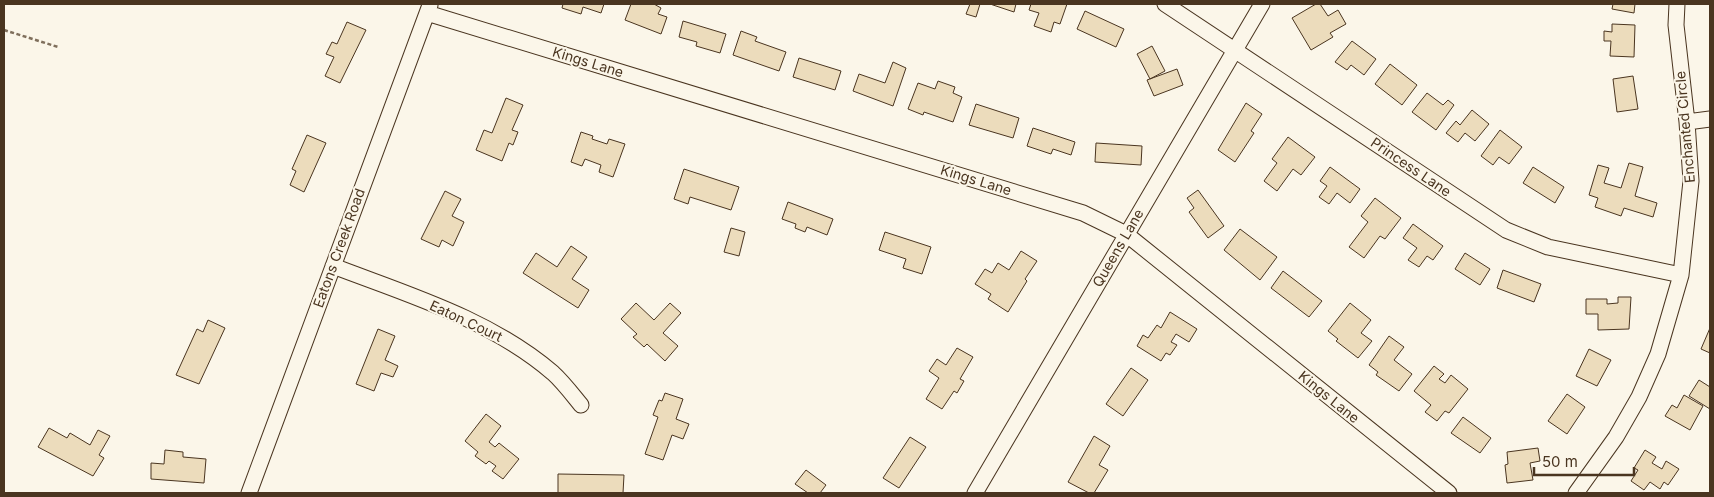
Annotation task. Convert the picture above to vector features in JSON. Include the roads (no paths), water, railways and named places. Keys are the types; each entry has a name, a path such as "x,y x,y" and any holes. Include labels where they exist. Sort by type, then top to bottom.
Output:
{"street":[{"name":"Princess Lane","path":"1165,4 1506,230 1548,247 1681,275"},
{"name":"Queens Lane","path":"975,493 1262,4"},
{"name":"Enchanted Circle","path":"1576,493 1616,437 1639,397 1658,354 1681,275 1691,181 1687,122 1676,24 1677,4"},
{"name":"Kings Lane","path":"428,8 1083,213 1126,234 1449,493"},
{"name":"Eatons Creek Road","path":"249,493 428,8"},
{"path":"1687,122 1710,119"},
{"name":"Eaton Court","path":"333,266 485,327 517,346 554,374 581,405"}]}
